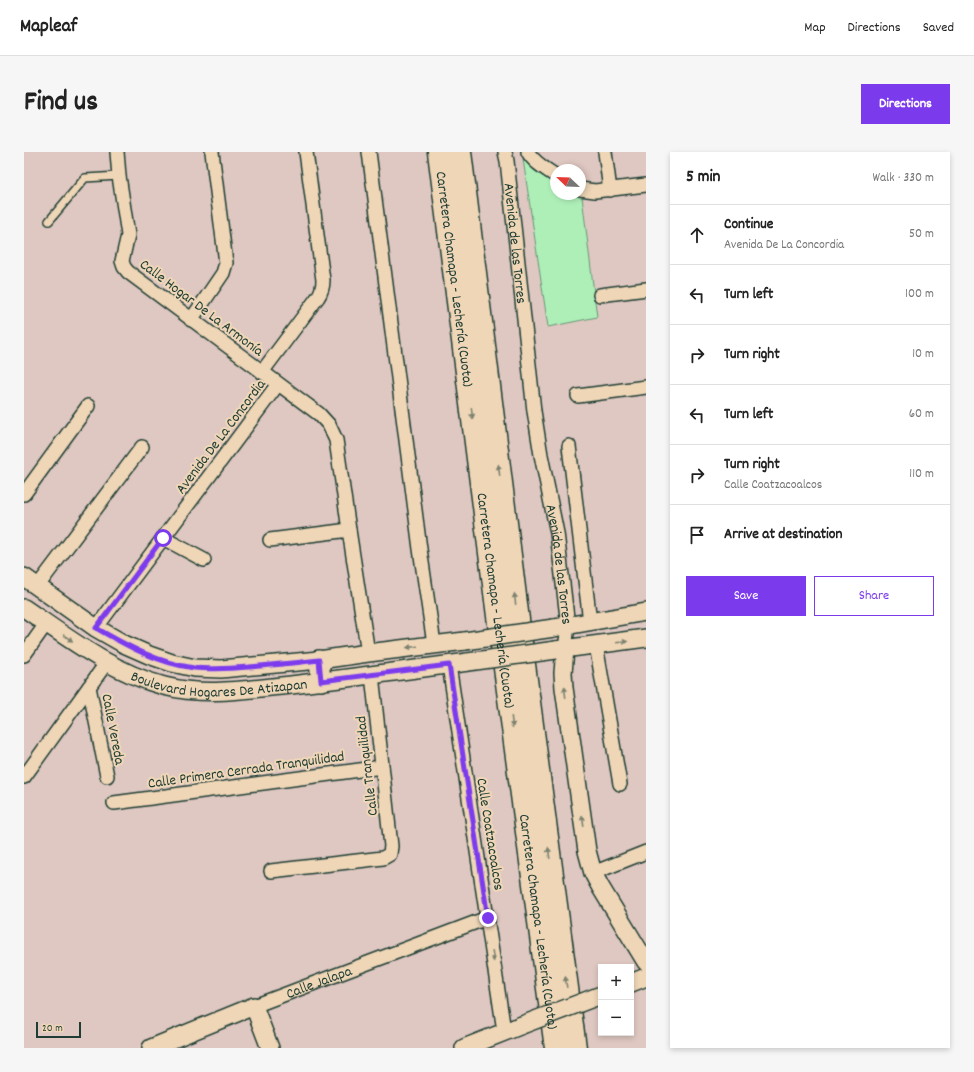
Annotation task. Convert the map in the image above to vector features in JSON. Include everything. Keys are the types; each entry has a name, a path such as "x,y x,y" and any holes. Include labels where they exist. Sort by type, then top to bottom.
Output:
{"highway":[{"name":"Carretera Chamapa - Lechería (Cuota)","path":"439,152 499,624 556,1048"},
{"name":"Carretera Chamapa - Lechería (Cuota)","path":"460,152 517,612 575,1048"}],"main road":[{"path":"319,660 321,681"}],"street":[{"name":"Calle Hogar De La Armonía","path":"117,152 128,235 122,261 124,267 128,272 191,320 278,384"},
{"path":"191,320 223,273 226,263 212,152"},
{"path":"262,372 318,297 323,286 306,152"},
{"path":"369,152 420,549 434,644"},
{"name":"Avenida de las Torres","path":"504,152 508,169 534,411 541,455 557,533 561,627 560,650 587,852 593,872 601,888 646,962"},
{"path":"528,152 538,164 550,172"},
{"path":"605,152 610,190"},
{"path":"586,190 595,191 646,186"},
{"path":"600,295 646,289"},
{"name":"Avenida De La Concordia","path":"96,628 278,384 319,414 329,425 336,440 348,530 368,653"},
{"path":"578,396 646,387"},
{"path":"24,494 88,406"},
{"path":"568,446 590,622"},
{"path":"30,582 142,447"},
{"path":"270,540 348,530"},
{"path":"163,538 204,560"},
{"name":"Boulevard Hogares De Atizapan","path":"30,582 96,628 124,644 172,663 195,668 221,669 319,660 561,627 646,612"},
{"name":"Boulevard Hogares De Atizapan","path":"24,608 82,648 107,662 141,678 164,686 192,691 222,692 321,681 646,638"},
{"path":"24,655 46,624"},
{"path":"596,645 620,784"},
{"path":"24,777 107,662"},
{"name":"Calle Coatzacoalcos","path":"449,665 504,1032"},
{"name":"Calle Tranquilidad","path":"271,871 383,858 390,854 392,846 372,675"},
{"name":"Calle Vereda","path":"89,687 106,776"},
{"name":"Calle Primera Cerrada Tranquilidad","path":"114,803 382,767"},
{"path":"593,872 646,852"},
{"name":"Calle Jalapa","path":"162,1046 254,1006 488,918"},
{"path":"634,982 646,977"},
{"path":"464,1048 598,996"},
{"path":"254,1006 270,1048"}],"lane":[{"path":"49,221 85,178 119,176"}],"green space":[{"path":"523,159 550,176 550,200 582,200 597,317 548,327"}],"route":[{"path":"163,538 96,628 124,644 172,663 195,668 221,669 319,660 321,681 449,665 488,918"}]}
